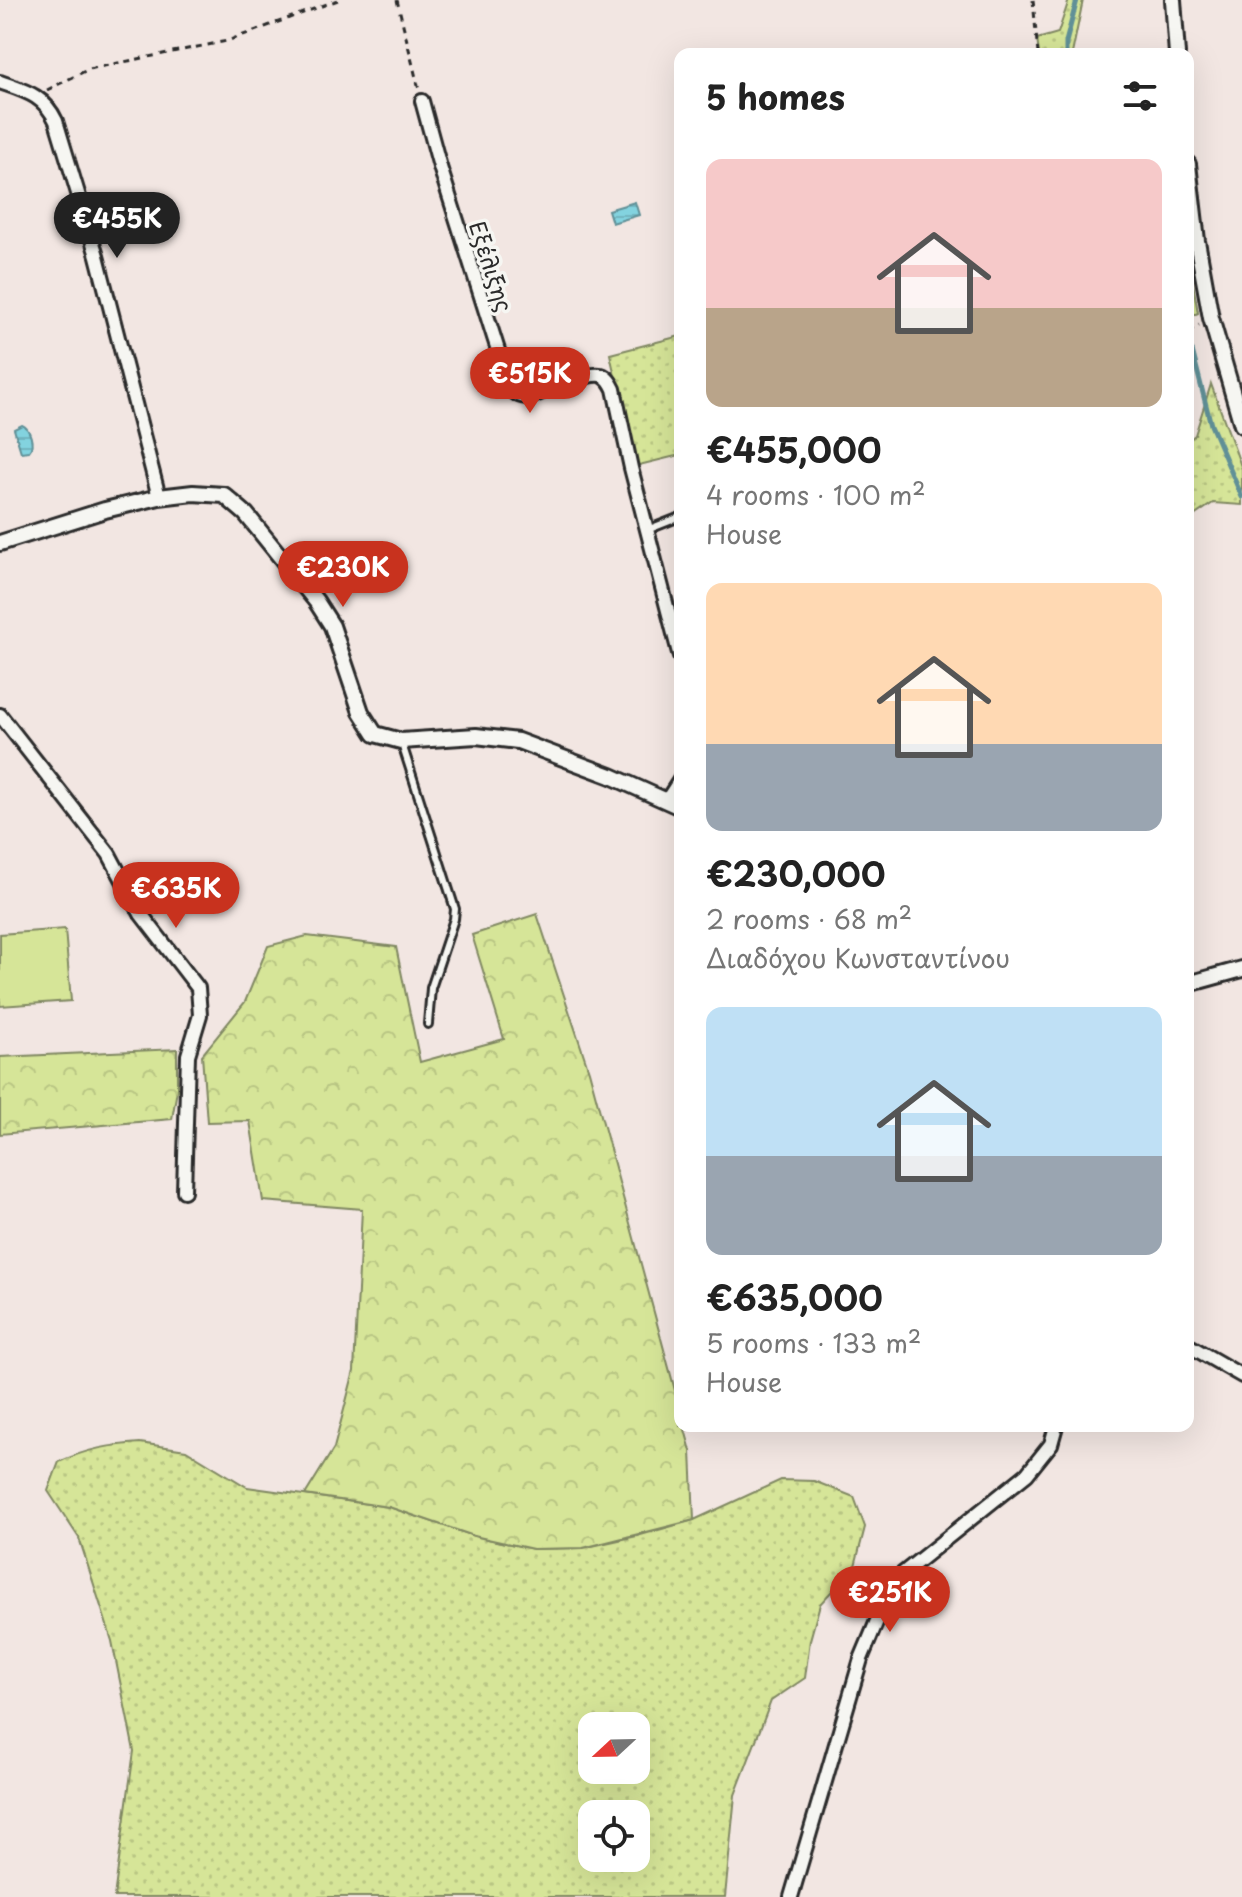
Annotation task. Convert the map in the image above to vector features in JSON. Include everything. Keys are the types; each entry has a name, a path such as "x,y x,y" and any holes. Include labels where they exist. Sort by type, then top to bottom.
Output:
{"street":[{"path":"1173,0 1177,48"},
{"path":"0,82 36,95 49,105 70,161 159,497"},
{"name":"Εξέλιξης","path":"422,101 440,167 514,394 530,397 590,375 600,375 609,380 614,389 674,634"},
{"path":"1194,215 1211,318 1242,425"},
{"path":"0,543 105,510 159,497 193,493 224,495 246,514 316,601 332,626 361,712 375,734 401,741 476,736 518,741 674,804"},
{"path":"0,715 109,854 141,914 198,988 200,1015 188,1055 184,1191"},
{"path":"1194,982 1242,969"},
{"path":"1194,1348 1242,1376"},
{"path":"791,1897 861,1659 887,1597 902,1574 1027,1474 1051,1444 1054,1432"}],"lane":[{"path":"647,530 674,519"},
{"path":"401,741 455,909 431,988 428,1024"}],"path":[{"path":"36,95 89,69 227,41 338,0"},
{"path":"397,0 422,101"},
{"path":"1033,0 1037,48"}],"green space":[{"path":"1069,0 1083,0 1073,48 1038,48 1037,39 1058,33"},
{"path":"1194,290 1198,313 1194,315"},
{"path":"674,338 674,456 635,466 610,354"},
{"path":"1211,384 1242,469 1242,505 1213,503 1194,516 1195,435"},
{"path":"537,914 589,1071 674,1387 674,1432 686,1432 691,1451 694,1520 583,1548 533,1549 474,1536 389,1507 305,1495 334,1448 354,1371 362,1209 263,1201 250,1121 207,1122 202,1055 245,1002 268,946 307,936 396,947 420,1062 504,1039 472,935"},
{"path":"65,929 71,1001 0,1006 0,934"},
{"path":"177,1049 177,1090 172,1119 0,1134 0,1057"},
{"path":"140,1443 186,1450 247,1487 389,1507 474,1536 533,1549 583,1548 637,1536 694,1520 781,1480 814,1481 854,1497 865,1527 855,1566 820,1604 810,1640 805,1678 771,1701 735,1795 725,1897 114,1897 134,1751 112,1641 79,1538 48,1491 59,1462 109,1446"}],"water":[{"path":"635,202 639,215 612,223 608,210"},
{"path":"22,425 29,433 32,445 29,451 21,452 14,429"}],"waterway":[{"path":"1066,48 1077,0"},
{"path":"1194,358 1211,425 1242,497"}]}
